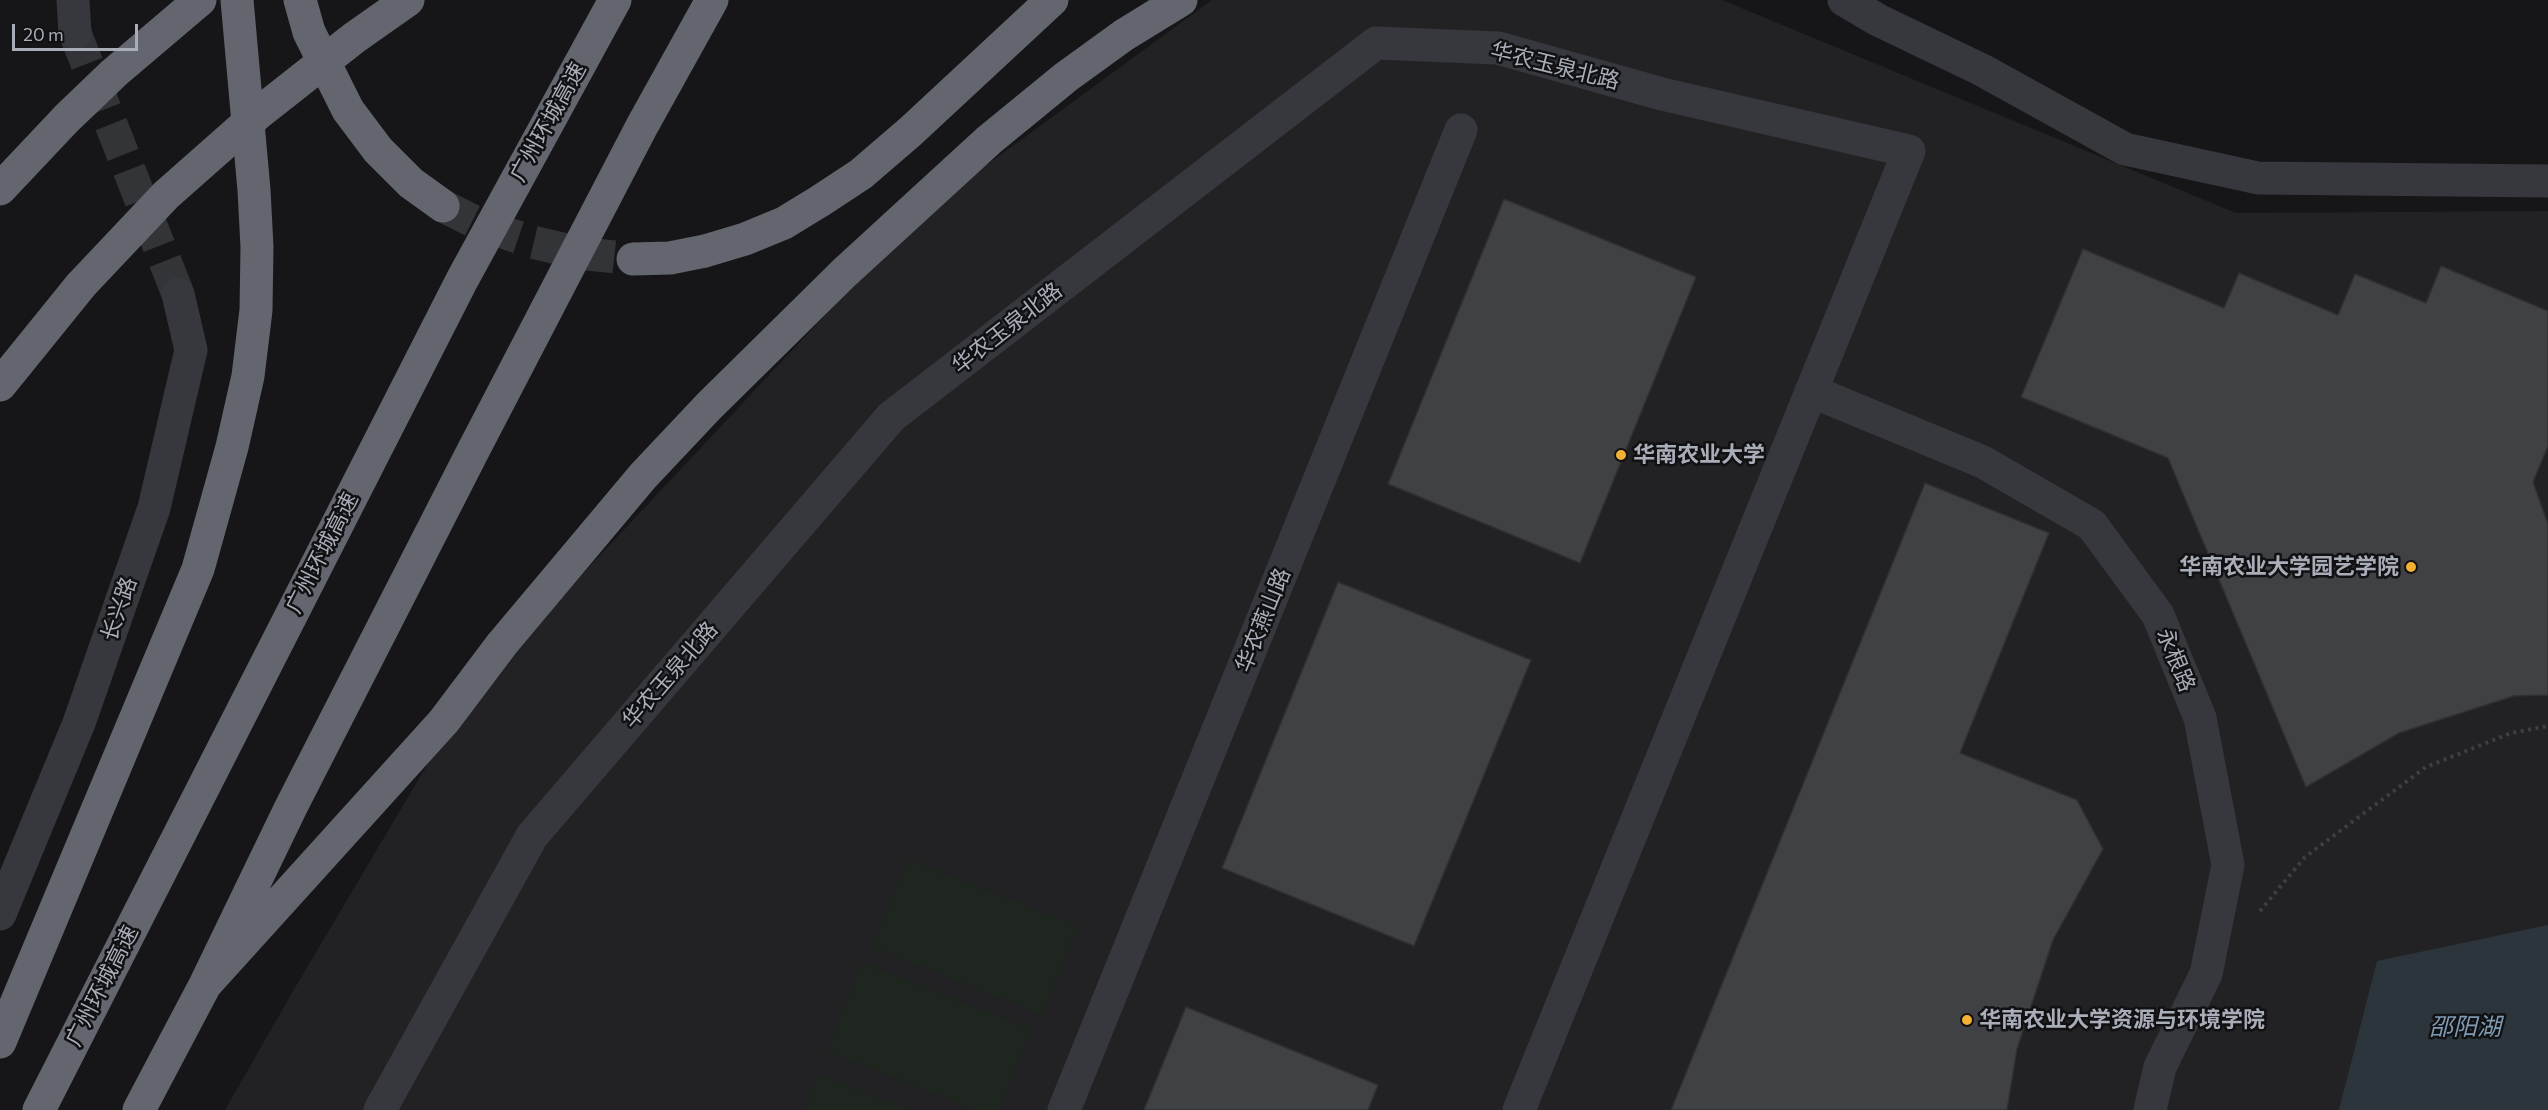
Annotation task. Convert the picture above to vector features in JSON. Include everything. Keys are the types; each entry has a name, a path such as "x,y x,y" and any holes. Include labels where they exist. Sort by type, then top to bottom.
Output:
{"highway":[{"path":"0,189 67,118 114,73 200,0"},
{"path":"0,1042 198,569 232,447 248,376 256,310 257,247 237,0"},
{"path":"300,0 309,32 348,110 378,150 411,183 442,206"},
{"path":"0,385 81,285 166,195 261,112 354,38 408,0"},
{"name":"广州环城高速","path":"39,1110 462,280 615,0"},
{"path":"140,1110 205,985 291,807 480,439 642,126 712,0"},
{"path":"633,259 670,258 705,251 745,239 784,223 820,201 869,166 1052,0"},
{"path":"205,985 444,721 502,644 562,572 643,476 709,406 844,273 989,140 1066,77 1124,35 1181,0"}],"street":[{"path":"73,0 75,33"},
{"path":"1844,0 1878,20 1982,70 2125,149 2258,178 2548,181"},
{"name":"华农玉泉北路","path":"380,1110 532,836 891,417 1376,43 1498,48 1662,94 1909,151 1811,391"},
{"name":"华农燕山路","path":"1064,1110 1461,130"},
{"name":"长兴路","path":"0,914 79,723 154,508 191,350 178,294"},
{"path":"1519,1110 1811,391"},
{"name":"永根路","path":"1811,391 1983,462 2092,525 2158,615 2200,718 2228,865 2206,974 2160,1067 2150,1110"}],"path":[{"path":"2252,920 2305,856 2426,767 2511,733 2548,726"}],"shaded area":[{"name":"华南农业大学","path":"1212,0 1722,0 2236,213 2548,211 2548,1110 225,1110 468,696 921,213"},
{"path":"908,859 1078,926 1042,1015 872,947"},
{"path":"862,962 1031,1029 999,1110 975,1110 827,1051"},
{"path":"818,1074 909,1110 804,1110"}],"water":[{"name":"邵阳湖","path":"2548,925 2548,1110 2339,1110 2377,961"}],"building":[{"path":"1504,199 1696,277 1580,563 1388,484"},
{"path":"2083,249 2224,308 2239,273 2338,315 2355,274 2426,303 2441,266 2548,311 2548,446 2533,482 2548,524 2548,695 2514,696 2399,733 2306,787 2168,458 2021,397"},
{"path":"1925,483 2049,533 1960,753 2077,800 2103,849 2053,940 2017,1049 2007,1110 1671,1110"},
{"path":"1338,582 1531,660 1414,946 1222,868"},
{"path":"1186,1007 1378,1085 1368,1110 1144,1110"}],"tunnel":[{"path":"75,33 178,294"},
{"path":"443,206 479,224 532,242 579,253 633,259"}],"place":[{"name":"华南农业大学","path":"1621,455"},
{"name":"华南农业大学园艺学院","path":"2411,567"},
{"name":"华南农业大学资源与环境学院","path":"1967,1020"}]}
